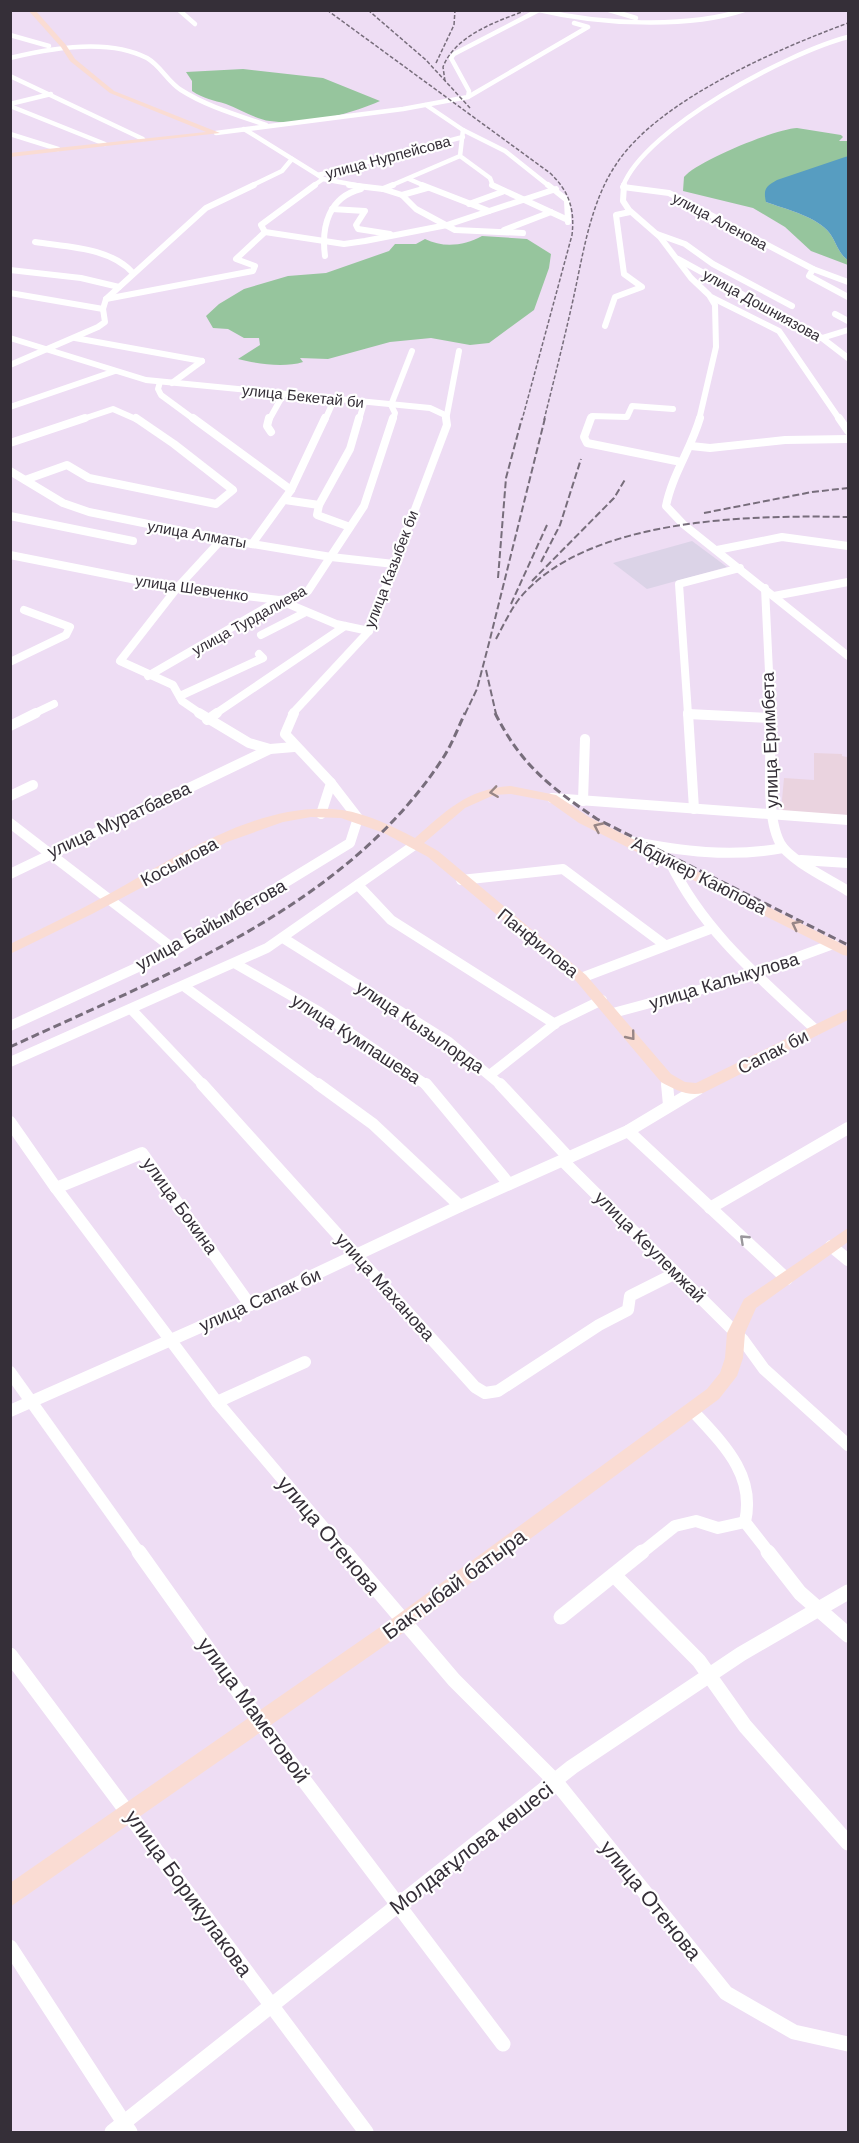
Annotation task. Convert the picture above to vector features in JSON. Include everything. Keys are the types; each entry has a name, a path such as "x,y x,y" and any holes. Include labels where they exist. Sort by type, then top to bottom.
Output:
{"street":[{"path":"31,10 64,46 72,60 112,92 216,133"},
{"path":"179,10 195,24"},
{"path":"468,97 469,91 452,58 454,54 539,10 552,15 583,19 642,20 722,16 744,10"},
{"path":"609,10 642,20"},
{"path":"702,10 722,16"},
{"path":"10,155 269,127 468,97 588,27 533,13"},
{"path":"683,15 692,18"},
{"path":"10,35 52,47"},
{"path":"849,37 791,58 697,113 650,147 633,167 623,187 622,200 630,212 657,234 673,256 711,297 779,331 849,431"},
{"path":"10,58 64,46 95,46 143,57 183,91 269,127"},
{"path":"10,76 143,139"},
{"path":"10,105 51,94"},
{"path":"10,105 105,144"},
{"path":"426,105 463,130 504,151 556,189 567,200 568,221 493,187 490,178 460,156"},
{"path":"244,129 320,177 337,183 383,189 402,195 416,209 455,230 523,232"},
{"path":"460,156 463,130"},
{"path":"10,134 58,149"},
{"name":"улица Нурпейсова","path":"106,299 165,286 246,274 256,268 255,266 236,259 265,232 261,225 320,177 463,137"},
{"path":"325,256 322,241 325,221 332,209 351,190 383,189 460,156"},
{"path":"10,365 75,338 105,322 102,309 106,299 206,208 282,171 292,159"},
{"path":"409,179 489,211"},
{"name":"улица Аленова","path":"623,187 669,193 722,220 758,242 813,269 849,282"},
{"path":"402,195 428,188"},
{"path":"265,232 344,244 447,225 556,189"},
{"path":"470,204 502,192"},
{"path":"501,231 568,206"},
{"path":"332,209 365,211 356,225 358,229 396,235"},
{"path":"605,326 615,297 637,291 642,287 624,274 625,264 618,239 616,215 630,212"},
{"path":"657,234 685,244 713,264 792,306"},
{"path":"35,242 110,257 130,267 134,273"},
{"name":"улица Дошниязова","path":"673,256 822,338 849,358"},
{"name":"улица Аленова","path":"813,269 810,276 849,297"},
{"path":"10,270 81,278 119,287"},
{"path":"10,293 102,309"},
{"path":"711,297 718,322 715,348 691,446 669,486 666,506 683,524 849,656"},
{"path":"835,314 849,321"},
{"path":"822,338 849,330"},
{"name":"улица Бекетай би","path":"10,338 115,371 160,382 430,408 445,415"},
{"path":"75,338 202,361 172,383"},
{"name":"улица Турдалиева","path":"148,676 279,600 296,597 308,591 364,506 395,413 391,405 412,351"},
{"name":"улица Казыбек би","path":"294,747 285,734 291,716 369,631 447,425 445,415 459,351"},
{"path":"10,407 115,371"},
{"path":"160,382 158,389 161,395 291,490"},
{"path":"271,432 267,426 270,414 283,395"},
{"path":"252,544 291,490 334,400"},
{"path":"350,527 317,515 319,505 350,448 364,403"},
{"path":"673,409 632,406 627,417 592,416 584,437 587,443 681,462"},
{"path":"10,443 113,409 121,410 140,420 233,490 216,504 89,478 67,465 24,480"},
{"path":"691,446 710,448 785,440 849,439"},
{"name":"улица Алматы","path":"10,471 63,503 89,512 222,539 331,557 394,564"},
{"path":"285,500 319,505"},
{"path":"10,516 133,541"},
{"path":"717,550 782,537 849,546"},
{"path":"222,539 177,588 120,661 148,676 172,685 182,701 207,720 241,739 270,749 294,747 331,783 358,818"},
{"name":"улица Шевченко","path":"10,555 177,588 279,600 345,626 369,631"},
{"path":"694,809 679,585 740,568"},
{"path":"774,596 849,582"},
{"name":"улица Еримбета","path":"765,588 771,718 772,815 783,848"},
{"path":"10,663 49,644 70,627 24,609"},
{"name":"улица Турдалиева","path":"261,635 306,612"},
{"path":"207,720 345,626"},
{"name":"улица Турдалиева","path":"180,696 263,658 259,654"},
{"path":"10,726 54,705"},
{"path":"688,714 771,718"},
{"path":"584,801 585,739"},
{"name":"улица Муратбаева","path":"10,874 270,749"},
{"path":"321,814 331,783"},
{"path":"10,796 33,785"},
{"path":"10,1062 236,964 283,938 417,844 460,806 484,793 511,790 552,798 584,801 849,820"},
{"name":"Абдикер Каюпова","path":"552,798 584,820 849,952"},
{"name":"Косымова","path":"10,950 230,836 289,818 321,814 358,818"},
{"name":"Панфилова","path":"358,818 417,844 581,978 666,1078"},
{"name":"улица Байымбетова","path":"10,1026 175,950 350,843 358,818"},
{"path":"10,823 175,950"},
{"path":"629,841 711,855 735,855 783,848 798,860 849,891"},
{"path":"798,860 849,863"},
{"path":"670,862 679,886 710,929 816,1030"},
{"path":"461,879 563,869 665,945"},
{"path":"358,885 391,920 555,1024"},
{"path":"581,978 710,929"},
{"name":"улица Кызылорда","path":"283,938 448,1042 491,1074 566,1160"},
{"name":"улица Калыкулова","path":"613,1013 757,973 833,944"},
{"name":"улица Кумпашева","path":"236,964 318,1011 430,1088 509,1184"},
{"path":"185,987 373,1124 460,1206"},
{"path":"491,1074 555,1024 585,1006 602,1000"},
{"name":"улица Маханова","path":"131,1009 258,1143 475,1387 485,1393 498,1390 599,1325 628,1310 630,1296 676,1273"},
{"name":"Сапак би","path":"698,1089 849,1014"},
{"path":"666,1078 682,1087 698,1089"},
{"path":"666,1078 669,1106"},
{"name":"улица Сапак би","path":"10,1411 250,1305 460,1206 628,1131 698,1089"},
{"name":"улица Отенова","path":"10,1122 56,1188 217,1402 403,1623 454,1680 556,1782 726,1993 794,2032 848,2044"},
{"path":"711,1208 849,1128"},
{"path":"628,1131 787,1279"},
{"name":"улица Бокина","path":"56,1188 142,1153 250,1305"},
{"name":"улица Кеулемжай","path":"566,1160 736,1333 764,1369 849,1445"},
{"name":"Бактыбай батыра","path":"10,1896 403,1623 713,1394 728,1376 734,1358 736,1333 750,1304 849,1234"},
{"path":"831,1246 849,1260"},
{"path":"217,1402 305,1362"},
{"name":"улица Маметовой","path":"10,1372 260,1722 503,2044"},
{"path":"692,1410 721,1444 742,1478 749,1503 745,1522 800,1593 849,1635"},
{"path":"561,1617 675,1527 696,1521 718,1528 745,1522"},
{"path":"614,1575 710,1676 745,1726 849,1843"},
{"name":"Молдағұлова көшесі","path":"122,2129 572,1767 741,1654 849,1592"},
{"name":"улица Борикулакова","path":"10,1655 131,1812 271,2007 366,2133"},
{"path":"10,1947 122,2129"}],"shaded area":[{"path":"692,541 727,567 647,589 613,563"},
{"path":"814,753 842,754 847,757 848,815 781,811 784,778 814,780"}],"green space":[{"path":"243,69 323,78 380,101 354,111 312,121 270,121 196,94 192,91 192,81 186,72"},
{"path":"797,128 841,135 843,137 839,141 848,141 848,156 766,202 798,213 821,225 830,234 841,254 848,260 848,265 811,251 785,227 753,208 683,191 684,177 704,163 755,140"},
{"path":"482,236 527,239 551,254 549,268 534,310 489,343 470,345 431,338 390,342 328,359 300,358 303,362 270,365 238,359 260,345 259,338 244,338 228,329 213,328 206,316 219,304 244,289 288,276 326,273 389,251 395,244 416,244 425,239 439,244 454,245"}],"water":[{"path":"848,156 848,260 841,254 830,234 821,225 798,213 766,202 765,191 777,180"}],"railway":[{"path":"327,10 550,173 566,194 571,209 572,235 522,420"},
{"path":"368,10 426,60 445,81"},
{"path":"436,63 454,25 455,10"},
{"path":"445,81 443,67 457,46 479,31 527,10"},
{"path":"544,420 589,229 600,195 617,163 636,140 661,118 691,97 755,62 848,23"},
{"path":"445,81 470,108"},
{"path":"498,578 506,478 522,418"},
{"path":"465,714 477,689 545,418"},
{"path":"541,562 560,525 581,459"},
{"path":"532,581 614,498 626,478"},
{"path":"704,513 812,492 848,488"},
{"path":"496,639 519,599 548,572 585,551 627,536 672,526 719,520 765,517 848,517"},
{"path":"511,604 547,525"},
{"path":"486,670 496,714"},
{"path":"10,1047 190,963 304,896 356,856 403,810 443,758 465,713"},
{"path":"495,713 515,747 538,774 597,819 848,945"}]}
